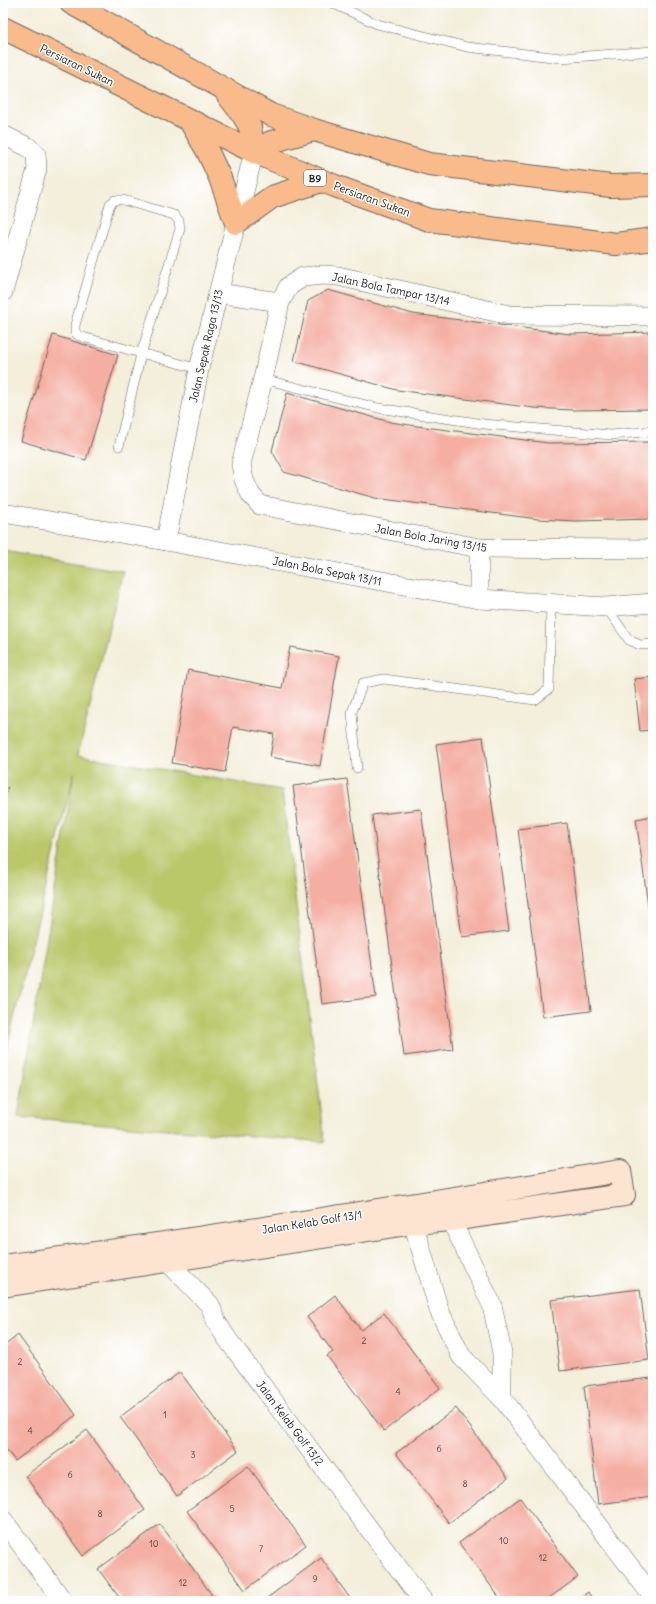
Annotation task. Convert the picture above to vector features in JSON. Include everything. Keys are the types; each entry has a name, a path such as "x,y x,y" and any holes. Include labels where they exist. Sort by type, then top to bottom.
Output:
{"main road":[{"path":"71,3 270,115 314,130 429,164 611,186 653,184"},
{"name":"Persiaran Sukan","path":"3,28 254,152 321,181 429,220 616,244 653,240"},
{"path":"224,90 250,127 254,152 271,142 314,130"},
{"path":"190,121 208,152 220,178 236,223 272,197 321,181"}],"street":[{"path":"3,135 28,147 36,154 37,169 3,292"},
{"name":"Jalan Sepak Raga 13/13","path":"166,541 199,369 254,152"},
{"name":"Jalan Bola Tampar 13/14","path":"260,505 251,495 244,480 241,464 263,379 280,302 289,286 303,277 322,275 338,276 509,315 653,316"},
{"path":"218,293 280,302"},
{"name":"Jalan Bola Jaring 13/15","path":"260,505 479,548 653,549"},
{"name":"Jalan Bola Sepak 13/11","path":"3,513 166,541 479,599 606,607 653,603"},
{"path":"479,548 479,599"},
{"name":"Jalan Kelab Golf 13/1","path":"3,1266 164,1253 447,1210 620,1171"},
{"path":"447,1210 492,1304 502,1353 502,1398"},
{"path":"411,1215 439,1310 461,1356 502,1398 653,1597"},
{"path":"3,1286 164,1253"},
{"name":"Jalan Kelab Golf 13/2","path":"164,1253 210,1305 217,1323 228,1340 423,1601"},
{"path":"3,1520 63,1601"}],"lane":[{"path":"332,3 377,24 467,47 561,58 653,51"},
{"path":"119,446 141,354 180,229 179,221 174,215 123,200 115,200 110,204 74,325 75,332 79,336 141,354 199,369"},
{"path":"263,379 378,408 484,424 611,434 653,431"},
{"path":"357,768 352,712 363,683 384,679 535,700 549,689 551,603"},
{"path":"606,607 629,640 640,645 653,644"}],"path":[{"path":"3,787 7,788 3,808"}],"green space":[{"path":"3,551 123,571 78,755 282,790 325,1142 18,1117 74,773 3,1063"}],"building":[{"path":"328,290 413,314 570,334 653,332 653,409 572,410 534,408 397,390 294,361 308,301"},
{"path":"53,335 118,355 86,460 21,441"},
{"path":"287,393 390,422 417,426 548,443 653,442 653,519 576,521 538,519 375,498 284,472 272,451"},
{"path":"290,647 339,656 320,766 270,757 274,734 233,727 225,772 172,763 188,670 282,688"},
{"path":"653,677 653,730 640,731 634,679"},
{"path":"483,737 509,931 462,937 436,744"},
{"path":"347,779 376,997 322,1004 293,786"},
{"path":"421,809 453,1049 404,1056 372,815"},
{"path":"653,816 653,933 652,933 636,819"},
{"path":"567,823 591,1011 543,1017 518,829"},
{"path":"640,1289 649,1360 560,1371 551,1300"},
{"path":"335,1295 361,1330 384,1313 440,1388 384,1431 327,1356 333,1352 307,1317"},
{"path":"18,1335 76,1415 15,1461 3,1445 3,1347"},
{"path":"180,1372 238,1451 177,1496 120,1417"},
{"path":"651,1378 653,1394 653,1497 598,1504 584,1386"},
{"path":"456,1408 508,1478 449,1523 396,1453"},
{"path":"87,1430 145,1510 83,1556 25,1476"},
{"path":"248,1466 306,1545 245,1590 187,1511"},
{"path":"520,1498 578,1577 545,1601 502,1601 459,1543"},
{"path":"160,1524 216,1601 122,1601 98,1569"},
{"path":"321,1558 352,1601 263,1601"},
{"path":"588,1592 594,1601 576,1601"}]}
